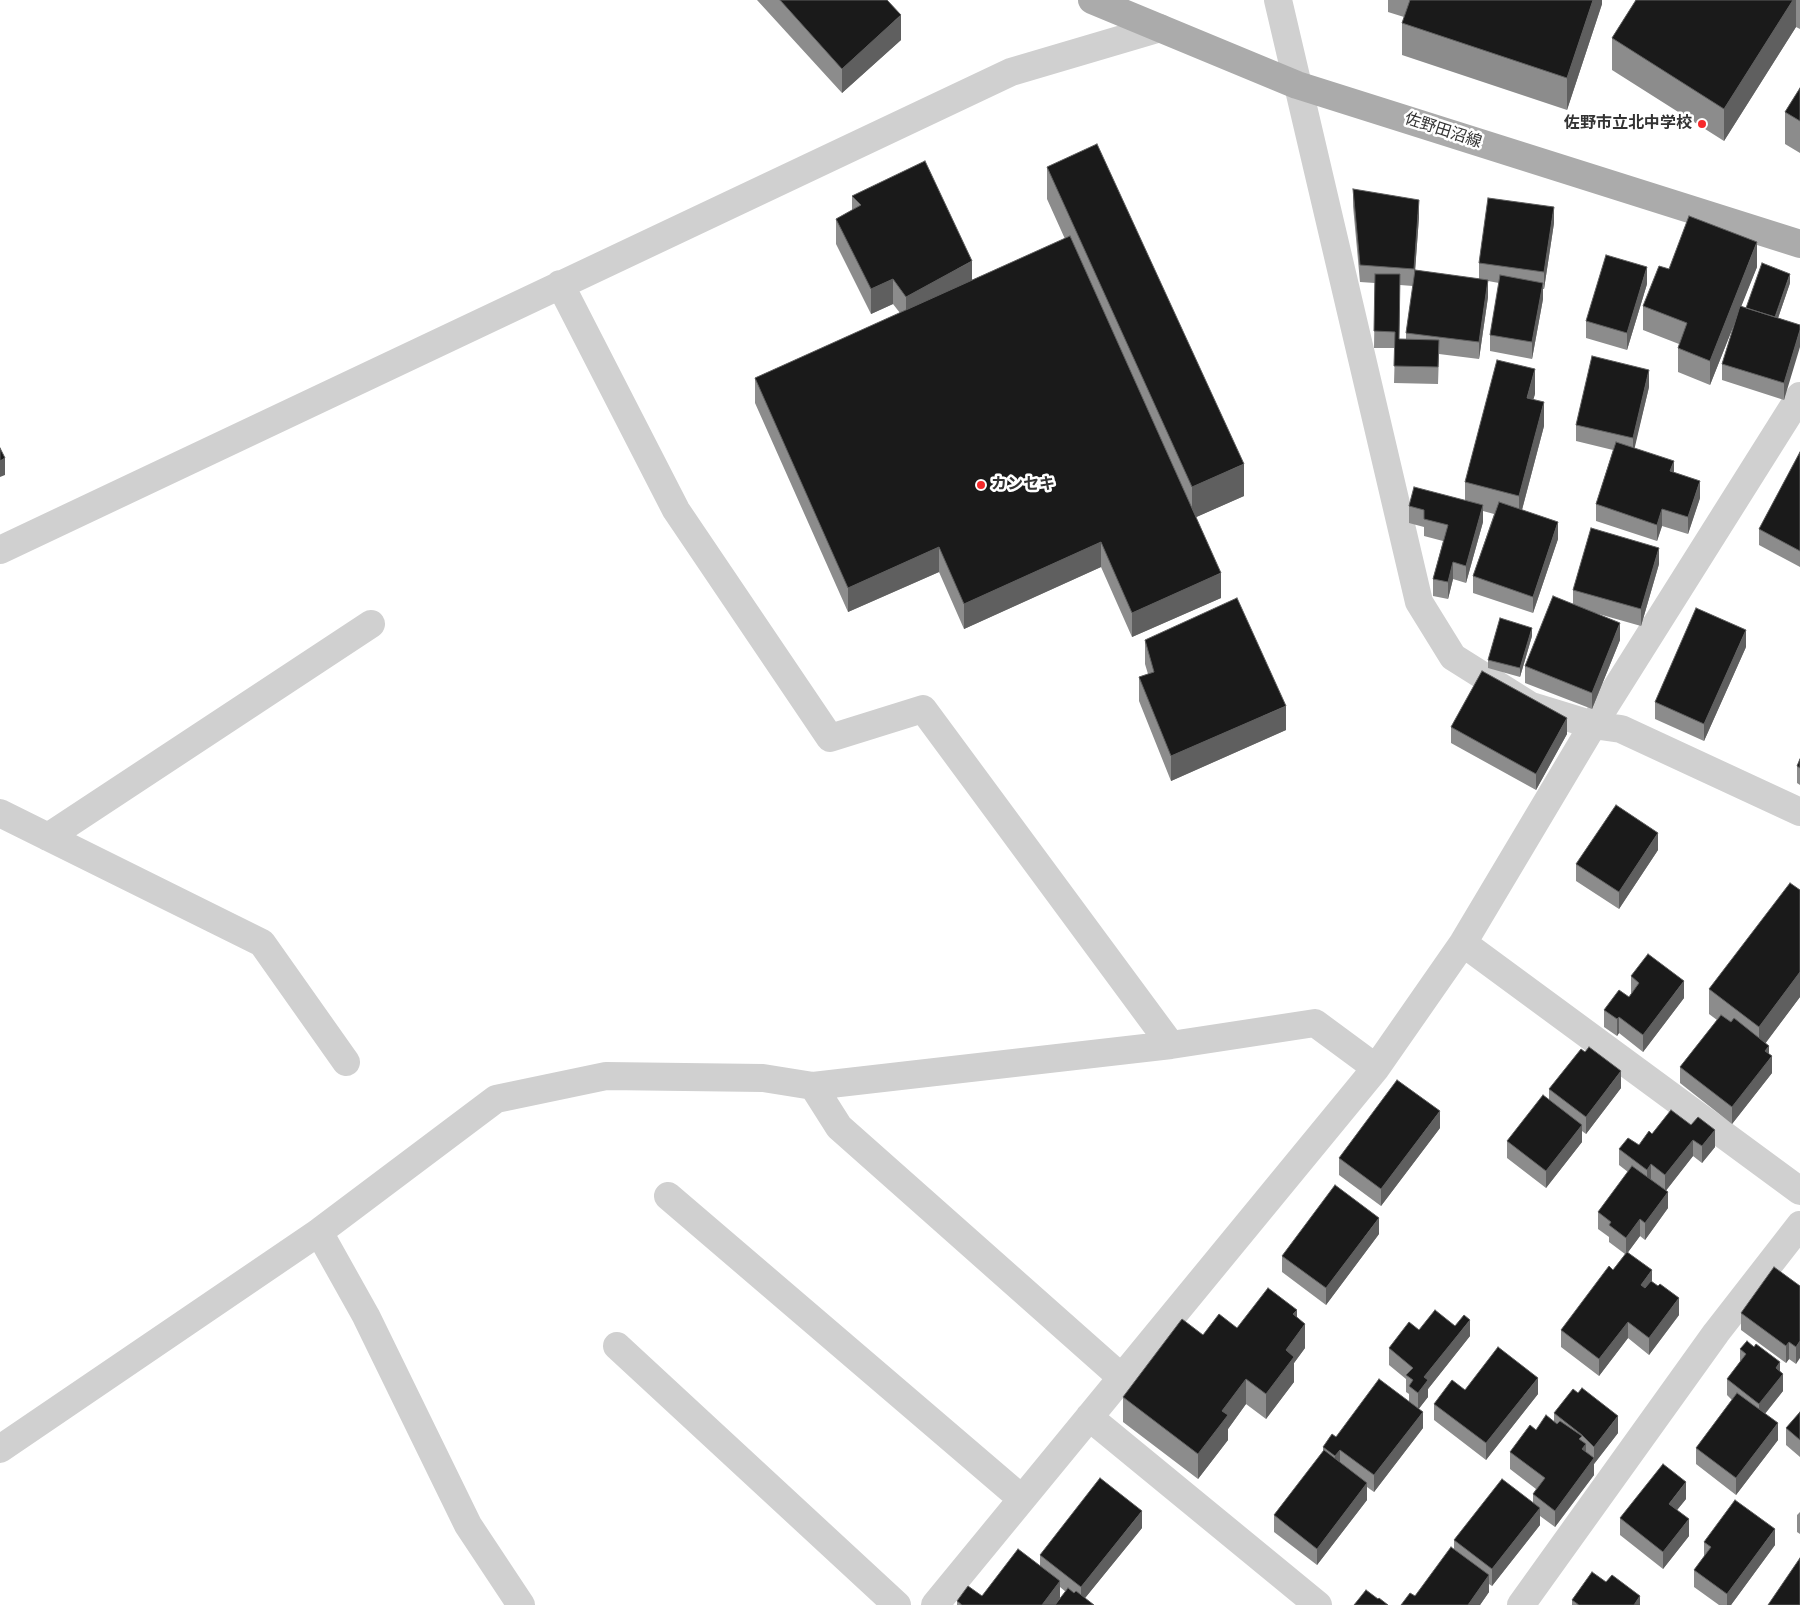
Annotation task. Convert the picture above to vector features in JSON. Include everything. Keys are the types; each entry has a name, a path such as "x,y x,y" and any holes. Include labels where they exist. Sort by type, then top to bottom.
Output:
{"main road":[{"name":"佐野田沼線","path":"1092,0 1297,85 1800,244"}],"street":[{"path":"1278,0 1419,602 1453,657 1531,706 1593,725 1621,729 1800,812"},
{"path":"0,550 1011,72 1160,28"},
{"path":"560,284 676,510 830,738 923,709 1172,1044"},
{"path":"935,1605 1376,1068 1463,943 1593,725 1800,396"},
{"path":"48,837 371,624"},
{"path":"0,813 262,943 346,1062"},
{"path":"1463,943 1800,1191"},
{"path":"0,1449 319,1232 496,1099 606,1076 763,1078 813,1086 1172,1044 1315,1023 1376,1068"},
{"path":"813,1086 839,1127 1122,1378"},
{"path":"668,1196 1022,1499"},
{"path":"1521,1605 1716,1333 1800,1225"},
{"path":"319,1232 366,1316 468,1525 521,1605"},
{"path":"617,1346 897,1605"},
{"path":"1089,1417 1318,1605"}],"building":[{"path":"780,0 887,0 901,15 842,69"},
{"path":"1410,0 1593,0 1567,78 1402,23"},
{"path":"1636,0 1793,0 1724,109 1612,38"},
{"path":"1800,88 1800,121 1785,112"},
{"path":"1097,144 1244,464 1192,487 1047,167"},
{"path":"925,161 972,261 906,297 893,279 871,289 836,219 861,205 852,196"},
{"path":"1353,189 1419,200 1414,269 1360,265"},
{"path":"1488,198 1554,207 1544,272 1479,263"},
{"path":"1689,216 1757,242 1710,361 1678,348 1687,323 1643,306 1659,266 1669,269"},
{"name":"カンセキ","path":"1070,236 1221,573 1132,613 1101,542 964,604 939,547 848,588 755,378"},
{"path":"1606,255 1647,267 1627,333 1586,321"},
{"path":"1762,263 1790,274 1775,317 1746,308"},
{"path":"1415,270 1488,280 1479,342 1406,333"},
{"path":"1375,274 1400,274 1399,339 1439,340 1438,367 1394,366 1395,332 1374,331"},
{"path":"1500,275 1543,283 1532,342 1490,335"},
{"path":"1740,306 1800,325 1784,383 1722,364"},
{"path":"1592,356 1649,370 1633,438 1576,425"},
{"path":"1497,360 1535,369 1527,398 1544,402 1519,496 1465,482"},
{"path":"1616,442 1674,461 1670,471 1700,481 1688,517 1662,509 1657,525 1596,504"},
{"path":"0,448 5,458 0,461"},
{"path":"1800,452 1800,551 1759,529"},
{"path":"1414,487 1483,505 1466,566 1453,562 1448,582 1433,579 1448,525 1424,519 1424,510 1409,506"},
{"path":"1499,502 1558,522 1533,597 1473,576"},
{"path":"1591,528 1659,548 1641,609 1573,590"},
{"path":"1553,596 1620,623 1592,693 1525,666"},
{"path":"1237,598 1286,706 1171,756 1139,677 1154,672 1145,640"},
{"path":"1696,608 1746,630 1704,724 1655,702"},
{"path":"1500,618 1532,628 1520,668 1488,660"},
{"path":"1482,671 1567,718 1536,774 1451,727"},
{"path":"1616,805 1658,833 1619,892 1576,864"},
{"path":"1790,883 1800,890 1800,972 1759,1027 1709,989"},
{"path":"1648,954 1684,981 1643,1035 1619,1017 1617,1019 1604,1010 1619,990 1629,997 1639,983 1631,976"},
{"path":"1721,1015 1731,1022 1734,1018 1769,1046 1765,1051 1772,1056 1732,1107 1680,1067"},
{"path":"1589,1047 1621,1071 1586,1117 1549,1089 1581,1049 1585,1052"},
{"path":"1397,1080 1440,1111 1381,1189 1339,1158"},
{"path":"1543,1095 1582,1125 1546,1171 1507,1141"},
{"path":"1671,1110 1691,1125 1698,1117 1715,1130 1702,1146 1693,1140 1665,1175 1651,1164 1647,1170 1619,1149 1628,1138 1639,1145 1649,1131 1652,1134"},
{"path":"1632,1166 1668,1192 1645,1223 1640,1219 1626,1238 1609,1225 1611,1222 1598,1212"},
{"path":"1335,1185 1379,1218 1326,1288 1282,1256"},
{"path":"1627,1252 1652,1270 1641,1285 1645,1288 1651,1281 1658,1286 1660,1284 1679,1298 1649,1338 1628,1322 1599,1359 1561,1330 1609,1266 1613,1270"},
{"path":"1774,1267 1800,1286 1800,1341 1796,1347 1789,1342 1786,1346 1741,1313"},
{"path":"1268,1288 1297,1310 1293,1314 1305,1324 1286,1350 1294,1357 1266,1394 1246,1379 1222,1411 1228,1415 1198,1454 1123,1397 1182,1319 1203,1335 1219,1314 1237,1328"},
{"path":"1435,1310 1455,1326 1464,1315 1470,1320 1424,1377 1428,1380 1418,1393 1409,1386 1413,1380 1406,1375 1413,1368 1389,1348 1409,1322 1419,1330"},
{"path":"1747,1341 1754,1347 1756,1344 1780,1362 1776,1368 1783,1374 1759,1404 1727,1379 1746,1354 1740,1349"},
{"path":"1498,1347 1538,1378 1486,1443 1434,1404 1452,1380 1465,1390"},
{"path":"1379,1379 1423,1412 1374,1475 1340,1450 1335,1456 1323,1447 1332,1434 1336,1437"},
{"path":"1582,1388 1618,1416 1594,1447 1554,1413 1573,1389 1578,1393"},
{"path":"1737,1393 1778,1423 1736,1478 1696,1448"},
{"path":"1800,1412 1800,1440 1786,1428"},
{"path":"1546,1415 1557,1424 1560,1421 1582,1436 1579,1439 1586,1444 1582,1449 1594,1458 1555,1511 1533,1494 1545,1478 1510,1452 1530,1425 1536,1430"},
{"path":"1324,1450 1367,1483 1317,1549 1274,1515"},
{"path":"1663,1464 1686,1482 1669,1504 1689,1519 1663,1552 1620,1518"},
{"path":"1100,1478 1142,1511 1081,1587 1040,1555"},
{"path":"1502,1479 1540,1508 1492,1569 1454,1540"},
{"path":"1735,1500 1775,1529 1727,1594 1694,1570 1711,1547 1704,1542"},
{"path":"1451,1547 1489,1575 1468,1605 1401,1605 1410,1593 1415,1596"},
{"path":"1018,1549 1060,1581 1042,1605 962,1605 957,1601 968,1586 982,1596"},
{"path":"1800,1558 1800,1605 1768,1605"},
{"path":"1592,1572 1606,1582 1612,1575 1640,1596 1634,1605 1579,1605 1572,1600"},
{"path":"1068,1588 1074,1593 1076,1591 1094,1605 1055,1605"},
{"path":"1366,1590 1379,1598 1388,1605 1354,1605"}],"place":[{"name":"佐野市立北中学校","path":"1702,124"},
{"name":"カンセキ","path":"981,485"}]}
